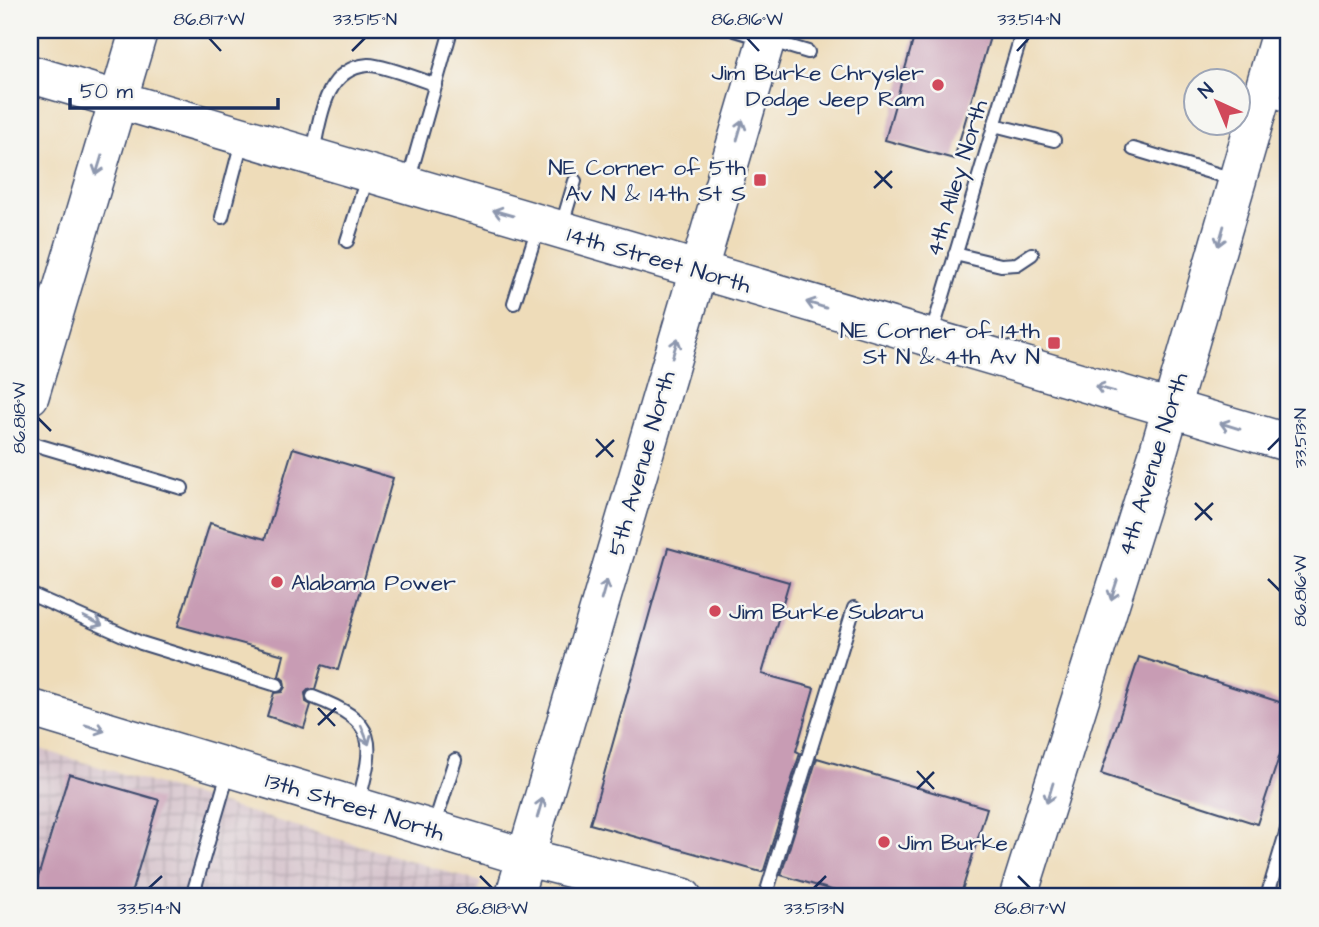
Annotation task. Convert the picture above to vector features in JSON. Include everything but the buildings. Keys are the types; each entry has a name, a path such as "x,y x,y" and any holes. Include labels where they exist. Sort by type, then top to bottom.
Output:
{"street":[{"path":"30,396 139,30"},
{"name":"4th Avenue North","path":"1018,897 1170,408 1237,180 1275,101 1281,30"},
{"name":"5th Avenue North","path":"514,897 698,270 757,33"},
{"name":"14th Street North","path":"30,74 1289,443"},
{"name":"13th Street North","path":"31,714 229,769 525,857 683,897"}],"lane":[{"path":"407,185 451,30"},
{"name":"4th Alley North","path":"930,339 1023,30"},
{"path":"757,33 808,52"},
{"path":"312,157 324,100 342,74 369,64 436,85"},
{"path":"994,125 1054,140"},
{"path":"222,216 243,137"},
{"path":"1133,149 1237,180"},
{"path":"347,241 368,174"},
{"path":"513,303 575,181"},
{"path":"955,254 1000,265 1017,264 1032,254"},
{"path":"30,443 182,488"},
{"path":"30,594 141,643 277,685"},
{"path":"765,897 854,608"},
{"path":"313,697 340,707 359,720 370,740 370,760 357,807"},
{"path":"433,830 455,760"},
{"path":"192,897 229,769"},
{"path":"1267,897 1286,843 1289,823"}],"shaded area":[{"path":"30,746 481,882 477,897 30,897"}],"place":[{"name":"Jim Burke Chrysler Dodge Jeep Ram","path":"938,85"},
{"name":"NE Corner of 5th Av N & 14th St S","path":"760,180"},
{"name":"NE Corner of 14th St N & 4th Av N","path":"1054,343"},
{"name":"Alabama Power","path":"277,582"},
{"name":"Jim Burke Subaru","path":"715,611"},
{"name":"Jim Burke","path":"884,842"}]}
